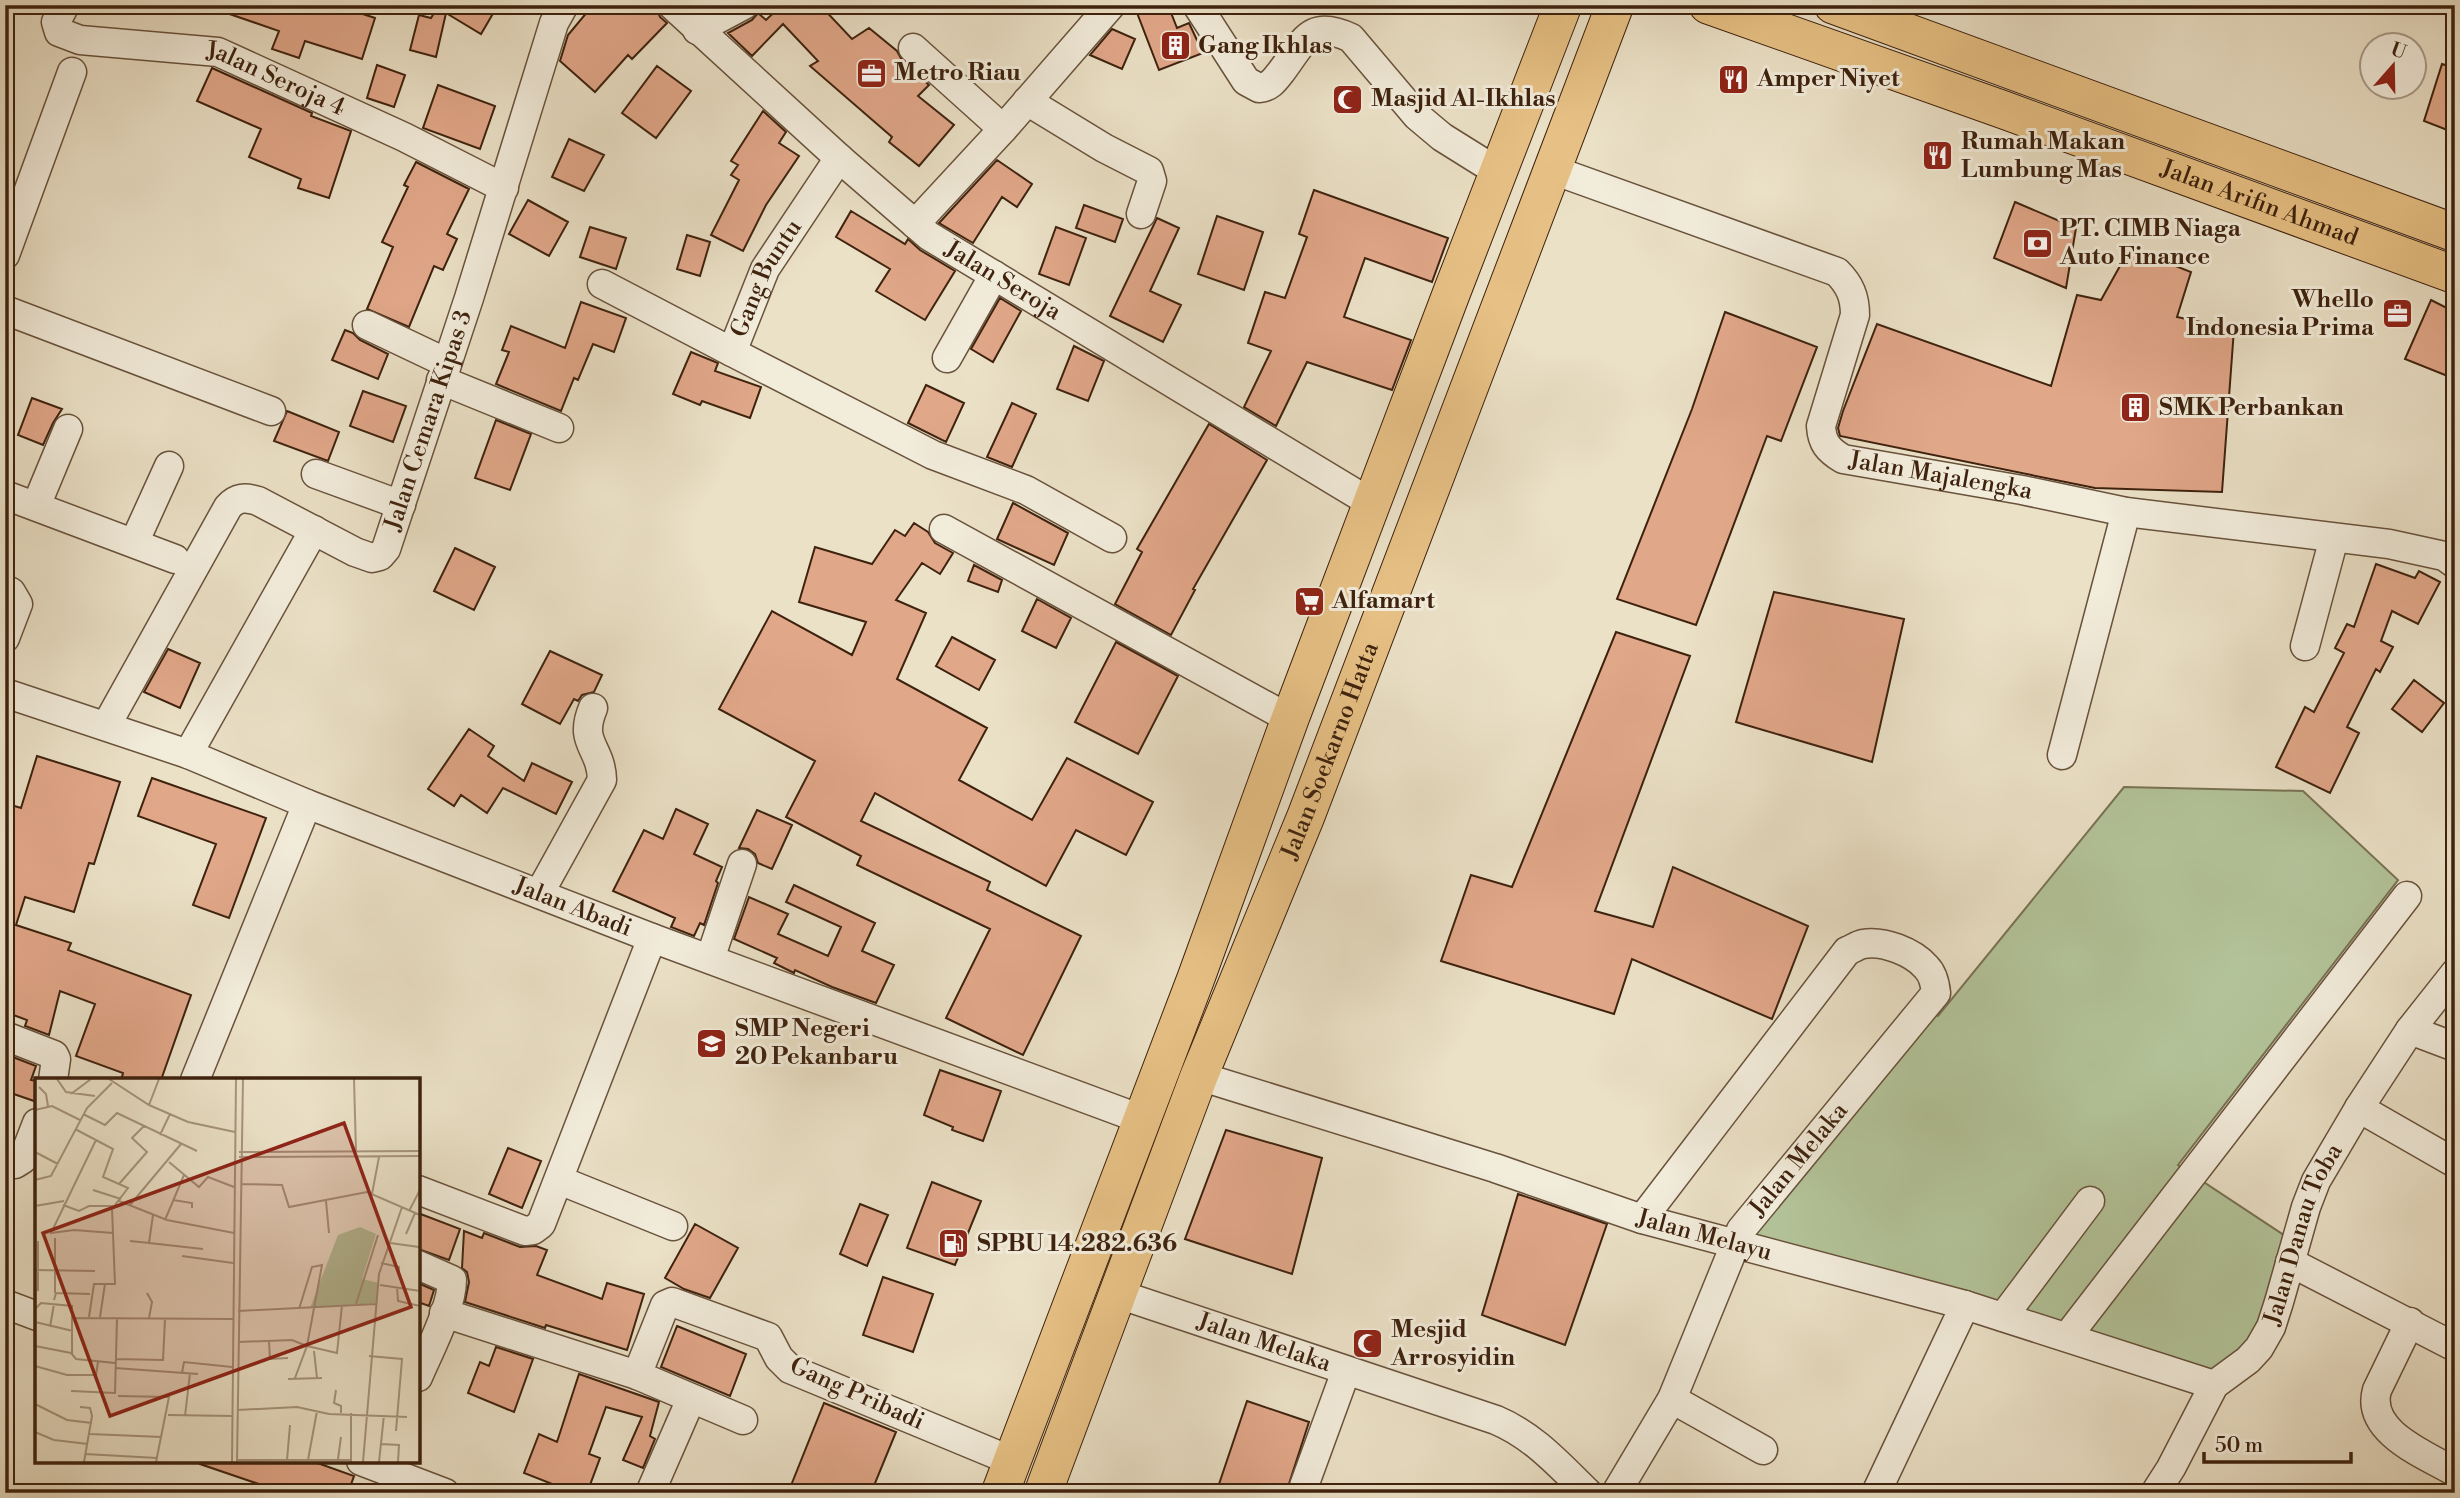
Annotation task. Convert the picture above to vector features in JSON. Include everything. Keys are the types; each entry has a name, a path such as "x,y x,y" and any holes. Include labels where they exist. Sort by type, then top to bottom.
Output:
{"main road":[{"name":"Jalan Soekarno Hatta","path":"1006,1477 1196,978 1290,719 1563,5"},
{"name":"Jalan Soekarno Hatta","path":"1043,1493 1199,1076 1306,816 1615,5"},
{"name":"Jalan Arifin Ahmad","path":"1708,5 2455,275"},
{"name":"Jalan Arifin Ahmad","path":"1833,5 2455,233"}],"street":[{"name":"Jalan Seroja 4","path":"65,5 56,22 59,33 64,36 80,40 218,52 393,132 504,188"},
{"name":"Jalan Cemara Kipas 3","path":"106,726 228,507 234,501 241,498 258,501 355,552 376,558 386,549 504,188 554,23 564,5"},
{"name":"Jalan Seroja","path":"672,5 915,224 949,248 1373,504"},
{"path":"697,30 744,5"},
{"path":"915,224 1003,129 1111,5"},
{"path":"1197,5 1245,81 1259,88 1272,84 1309,34 1322,29 1336,31 1351,38 1417,116 1441,137 1498,172"},
{"path":"913,48 1003,129"},
{"path":"5,255 72,72"},
{"path":"1027,101 1104,148 1149,171 1152,181 1140,214"},
{"name":"Gang Buntu","path":"602,284 732,352 765,269 839,158"},
{"name":"Jalan Majalengka","path":"1553,170 1837,272 1855,299 1855,315 1821,426 1822,438 1833,453 1843,459 2022,490 2126,512 2411,549 2444,556 2455,564"},
{"path":"947,358 995,275"},
{"path":"5,310 271,411"},
{"path":"367,325 444,372 559,428"},
{"path":"732,352 933,455 1026,490 1112,538"},
{"path":"36,506 68,429"},
{"path":"134,543 169,466"},
{"path":"316,474 401,505"},
{"path":"5,495 175,559"},
{"path":"2062,755 2126,512"},
{"path":"944,529 1290,719"},
{"path":"188,754 314,530"},
{"path":"2305,646 2334,538"},
{"path":"5,589 18,604 5,638"},
{"name":"Jalan Abadi","path":"5,693 188,754 307,804 652,938 1141,1119"},
{"path":"539,894 602,780 601,768 587,735 586,727 593,708"},
{"path":"196,1078 307,804"},
{"path":"710,959 742,864"},
{"path":"2067,1337 2407,896"},
{"path":"420,1191 525,1231 533,1230 541,1224 652,938"},
{"name":"Jalan Melaka","path":"1616,1493 1672,1399 1734,1244 1748,1220 1936,993 1935,981 1926,966 1900,950 1863,944 1847,951 1642,1219"},
{"name":"Jalan Danau Toba","path":"2155,1493 2214,1385 2248,1360 2259,1348 2280,1302 2316,1181 2410,1030 2455,973"},
{"path":"2410,1030 2455,1047"},
{"path":"5,1036 54,1055 59,1078"},
{"name":"Jalan Melayu","path":"1199,1076 1495,1168 1642,1219 1965,1305 2214,1385"},
{"path":"2359,1108 2455,1163"},
{"path":"5,1161 15,1164 23,1159 35,1128"},
{"path":"559,1180 673,1226"},
{"path":"2003,1317 2090,1201"},
{"path":"2290,1262 2455,1347"},
{"path":"420,1266 452,1280 444,1313 420,1372"},
{"name":"Jalan Melaka","path":"1118,1294 1516,1428 1534,1440 1588,1493"},
{"name":"Gang Pribadi","path":"637,1375 665,1305 672,1301 768,1338 779,1358 790,1369 1006,1477"},
{"path":"5,1304 35,1315"},
{"path":"1876,1493 1965,1305"},
{"path":"444,1313 637,1375 743,1420"},
{"path":"2410,1322 2377,1390 2374,1399 2376,1411 2382,1425 2394,1436 2455,1472"},
{"path":"1304,1493 1304,1486 1346,1371"},
{"path":"650,1493 691,1399"},
{"path":"1672,1399 1763,1450"},
{"path":"366,1463 445,1493"}],"green space":[{"path":"2124,787 2303,791 2398,880 2178,1165 2290,1239 2257,1345 2215,1378 1730,1239 1920,1005 1938,1016"}],"building":[{"path":"212,5 315,5 329,10 331,5 335,5 375,18 362,59 305,41 299,58 272,49 279,31 212,8"},
{"path":"433,5 498,5 481,34 446,13 436,57 410,50 419,15 431,18 437,8"},
{"path":"593,5 655,5 660,17 667,23 632,59 628,55 595,92 560,61 568,35"},
{"path":"782,5 820,5 852,39 869,28 897,51 902,60 929,85 918,96 954,125 919,166 889,142 892,137 810,66 818,61 783,24 752,56 728,33 752,20 758,13 766,20"},
{"name":"Gang Ikhlas","path":"1134,5 1168,5 1177,28 1189,23 1203,53 1159,70"},
{"path":"1112,29 1135,39 1122,69 1090,55"},
{"path":"2442,64 2455,68 2455,133 2424,121"},
{"path":"377,65 405,75 394,107 367,98"},
{"path":"657,66 691,91 656,138 622,113"},
{"path":"212,68 312,113 311,116 351,131 329,198 298,188 301,179 249,157 261,129 197,101"},
{"path":"438,85 495,106 480,149 423,128"},
{"path":"763,111 786,132 779,143 799,156 766,205 743,251 711,235 739,180 731,175 738,165 731,161"},
{"path":"569,139 604,155 584,191 552,177"},
{"path":"997,160 1032,184 1017,207 1002,197 973,243 939,223"},
{"path":"416,162 469,189 447,234 457,239 443,270 434,266 409,327 367,309 393,247 382,242 408,187 404,185"},
{"path":"1314,190 1448,238 1432,282 1365,258 1344,317 1411,340 1392,390 1307,362 1276,426 1244,407 1271,351 1248,343 1265,292 1285,298 1307,237 1299,234"},
{"path":"528,200 568,222 549,256 509,234"},
{"name":"PT. CIMB Niaga Auto Finance","path":"2015,202 2076,228 2066,288 1994,258"},
{"path":"1084,205 1123,219 1115,242 1076,228"},
{"path":"851,211 905,244 908,239 920,250 955,271 925,320 876,291 890,269 836,237"},
{"path":"1217,216 1263,232 1244,290 1198,274"},
{"path":"1157,218 1179,228 1150,291 1181,305 1163,342 1110,316"},
{"path":"590,227 626,238 616,269 580,257"},
{"path":"1056,227 1086,238 1069,285 1039,274"},
{"path":"687,235 710,242 700,276 677,269"},
{"path":"2130,248 2191,272 2177,317 2234,329 2222,492 2095,488 1840,436 1838,428 1843,411 1877,324 2051,386 2077,295 2101,300"},
{"path":"1000,298 1021,311 993,362 971,349"},
{"path":"2431,300 2455,312 2455,379 2405,359"},
{"path":"581,302 626,318 614,352 593,344 578,380 574,378 561,411 496,384 509,352 502,350 511,326 565,348"},
{"path":"1725,312 1817,347 1781,441 1767,436 1696,625 1617,599 1692,409"},
{"path":"345,330 388,354 378,379 332,360"},
{"path":"1074,346 1104,361 1088,401 1057,389"},
{"path":"691,352 718,363 715,371 761,387 750,418 702,401 700,405 673,394"},
{"path":"926,385 964,403 946,442 908,423"},
{"path":"363,391 406,406 393,442 350,426"},
{"path":"32,398 62,409 43,445 18,435"},
{"path":"1012,403 1036,414 1012,467 987,457"},
{"path":"287,411 339,432 328,461 274,441"},
{"path":"496,420 531,434 510,490 475,478"},
{"path":"1209,424 1267,460 1193,589 1195,590 1171,635 1115,604 1142,552 1137,549"},
{"path":"1013,503 1068,533 1054,565 997,539"},
{"path":"914,523 928,532 935,543 953,553 940,574 922,563 896,600 926,613 897,679 987,728 959,780 1032,820 1067,758 1153,802 1126,855 1076,830 1046,886 875,793 861,821 990,882 987,890 1081,936 1023,1055 946,1018 990,929 857,865 861,856 786,817 815,761 719,709 772,611 852,655 866,622 799,602 815,547 872,564 895,530 905,536"},
{"path":"455,548 495,567 474,610 434,591"},
{"path":"2376,564 2415,578 2419,571 2440,582 2418,624 2392,611 2381,641 2393,647 2380,672 2376,669 2347,727 2359,733 2330,793 2276,767 2305,707 2314,712 2344,653 2335,648 2347,624 2354,627"},
{"path":"974,565 1002,580 998,592 968,581"},
{"path":"1774,592 1904,619 1872,762 1736,722"},
{"path":"1037,599 1071,618 1056,648 1022,631"},
{"path":"1616,632 1690,656 1595,911 1653,927 1673,867 1808,926 1772,1019 1632,959 1614,1014 1441,961 1471,875 1512,887"},
{"path":"952,637 995,660 979,690 936,666"},
{"path":"1116,642 1178,676 1138,754 1075,722"},
{"path":"168,649 200,663 180,708 144,692"},
{"path":"550,651 602,675 594,692 582,695 578,701 574,699 560,724 522,704"},
{"path":"2414,680 2444,703 2422,732 2392,709"},
{"path":"469,729 494,746 488,756 524,781 532,763 572,782 556,814 503,788 487,813 461,795 454,806 428,789"},
{"path":"37,756 120,782 94,864 89,863 74,912 25,897 16,925 71,943 68,950 191,995 162,1078 122,1078 123,1073 76,1056 95,1004 60,991 49,1035 25,1026 27,1020 5,1012 5,803 21,808"},
{"path":"152,778 266,818 229,918 193,905 216,844 138,816"},
{"path":"676,809 708,824 694,854 722,867 704,925 700,923 694,936 671,927 675,918 613,891 644,830 663,839"},
{"path":"757,810 792,825 772,869 758,863 755,854 748,849 739,848"},
{"path":"794,885 875,923 862,951 894,965 876,1003 795,970 794,973 774,963 777,958 734,939 749,897 788,914 778,934 828,956 841,927 786,902"},
{"path":"5,1054 36,1066 31,1080 35,1081 35,1101 5,1091"},
{"path":"940,1070 1001,1091 983,1141 952,1130 953,1127 924,1115"},
{"path":"1226,1130 1322,1158 1292,1274 1185,1239"},
{"path":"508,1148 541,1161 522,1208 489,1194"},
{"path":"932,1182 981,1201 955,1265 907,1248"},
{"path":"1518,1194 1607,1224 1565,1345 1482,1315"},
{"path":"860,1204 888,1215 867,1266 840,1254"},
{"path":"420,1214 460,1229 449,1260 420,1250"},
{"path":"695,1224 738,1248 710,1298 684,1289 665,1278"},
{"path":"464,1231 482,1238 484,1233 520,1247 536,1246 547,1250 537,1275 602,1299 607,1283 644,1294 627,1350 546,1325 545,1328 465,1302 469,1282 467,1272 462,1268"},
{"path":"883,1277 933,1294 913,1352 863,1335"},
{"path":"420,1284 434,1290 429,1306 420,1303"},
{"path":"677,1326 746,1354 730,1396 661,1367"},
{"path":"496,1347 533,1359 514,1412 468,1393 480,1362 489,1366"},
{"path":"579,1374 659,1402 650,1436 655,1439 643,1468 623,1460 642,1417 606,1407 589,1454 600,1458 587,1493 575,1493 524,1473 539,1434 557,1442"},
{"path":"1247,1401 1309,1422 1286,1493 1216,1493"},
{"path":"824,1403 896,1432 871,1493 788,1493"},
{"path":"318,1463 354,1476 348,1493 285,1493 200,1464"}],"place":[{"name":"Gang Ikhlas","path":"1175,46"},
{"name":"Metro Riau","path":"871,73"},
{"name":"Amper Niyet","path":"1734,79"},
{"name":"Masjid Al-Ikhlas","path":"1348,99"},
{"name":"Rumah Makan Lumbung Mas","path":"1938,156"},
{"name":"PT. CIMB Niaga Auto Finance","path":"2037,243"},
{"name":"Whello Indonesia Prima","path":"2397,314"},
{"name":"SMK Perbankan","path":"2136,408"},
{"name":"Alfamart","path":"1309,601"},
{"name":"SMP Negeri 20 Pekanbaru","path":"712,1043"},
{"name":"SPBU 14.282.636","path":"954,1244"},
{"name":"Mesjid Arrosyidin","path":"1368,1344"}]}
